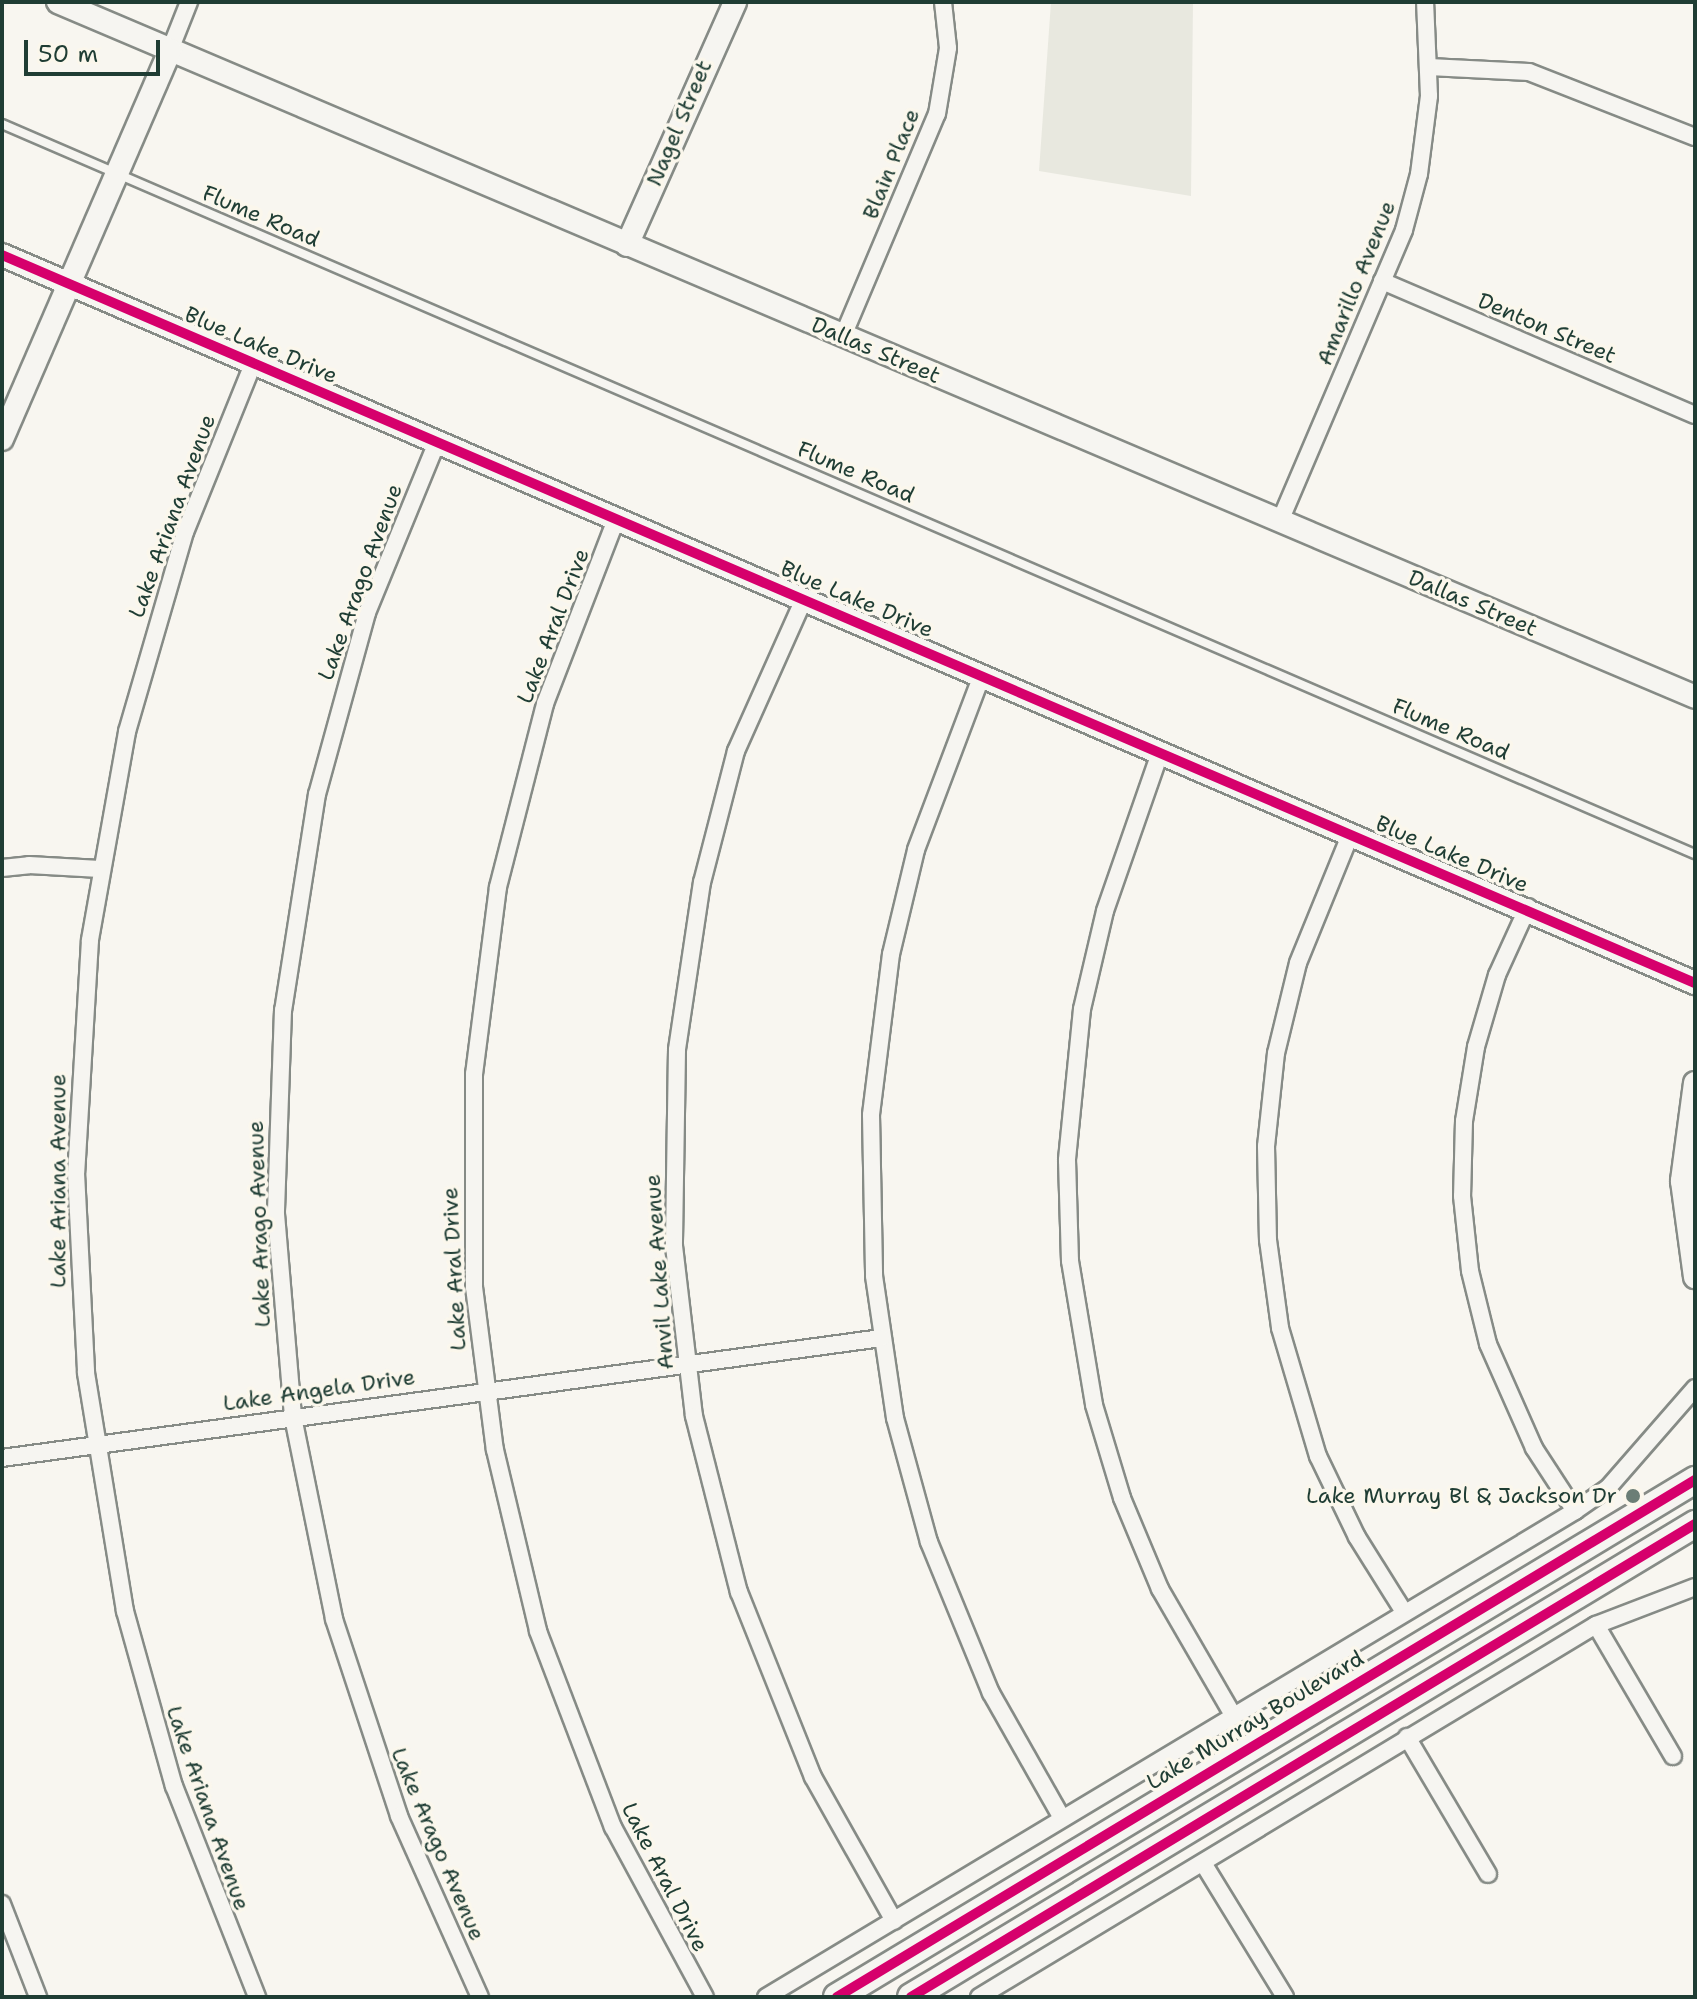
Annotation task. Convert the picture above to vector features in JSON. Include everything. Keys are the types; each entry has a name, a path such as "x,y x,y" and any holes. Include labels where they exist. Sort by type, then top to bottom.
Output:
{"main road":[{"name":"Lake Murray Boulevard","path":"837,1997 1695,1480"},
{"path":"911,1997 1695,1524"}],"street":[{"name":"Dallas Street","path":"58,2 1695,697"},
{"path":"2,439 189,2"},
{"name":"Nagel Street","path":"627,245 735,2"},
{"name":"Blain Place","path":"843,336 937,114 948,48 943,2"},
{"name":"Amarillo Avenue","path":"1280,521 1382,281 1419,174 1429,67 1425,2"},
{"path":"1429,67 1529,72 1695,137"},
{"name":"Blue Lake Drive","path":"2,255 1160,753 1528,907 1695,983"},
{"name":"Denton Street","path":"1382,281 1695,415"},
{"name":"Lake Ariana Avenue","path":"253,364 163,598 127,732 100,869 83,1012 76,1173 80,1301 95,1444 145,1693 197,1852 257,1997"},
{"name":"Lake Arago Avenue","path":"437,442 367,613 317,794 291,943 276,1146 279,1282 293,1417 318,1552 358,1700 399,1816 480,1997"},
{"name":"Lake Aral Drive","path":"617,517 545,704 511,825 487,949 474,1074 471,1201 485,1389 521,1571 572,1730 638,1879 705,1997"},
{"name":"Anvil Lake Avenue","path":"804,599 728,778 702,882 684,990 672,1186 686,1364 721,1534 759,1650 813,1777 894,1921"},
{"path":"982,675 916,850 882,1007 870,1169 881,1338 913,1490 947,1593 991,1693 1061,1816"},
{"path":"1160,753 1105,911 1082,1009 1067,1160 1070,1261 1089,1381 1122,1498 1165,1600 1233,1715"},
{"path":"1351,833 1313,918 1279,1038 1266,1146 1268,1240 1280,1328 1318,1456 1357,1537 1404,1612"},
{"path":"2,868 100,869"},
{"path":"1528,907 1497,975 1476,1047 1464,1121 1462,1196 1470,1271 1488,1344 1534,1448 1575,1511"},
{"path":"1695,1083 1684,1224 1695,1277"},
{"name":"Lake Angela Drive","path":"2,1458 485,1389 881,1338"},
{"name":"Lake Murray Boulevard","path":"766,1997 1061,1816 1575,1511 1607,1489 1695,1388"},
{"path":"981,1997 1596,1625 1695,1587"},
{"path":"1596,1625 1673,1756"},
{"path":"1407,1737 1488,1874"},
{"path":"1203,1863 1285,1997"},
{"path":"2,1904 38,1997"}],"lane":[{"name":"Flume Road","path":"2,124 1695,854"}],"shaded area":[{"path":"1051,2 1193,2 1191,196 1039,171"}],"cycle path":[{"path":"2,255 1695,983"},
{"path":"837,1997 1695,1480"},
{"path":"911,1997 1695,1524"}],"place":[{"name":"Lake Murray Bl & Jackson Dr","path":"1633,1496"}]}
